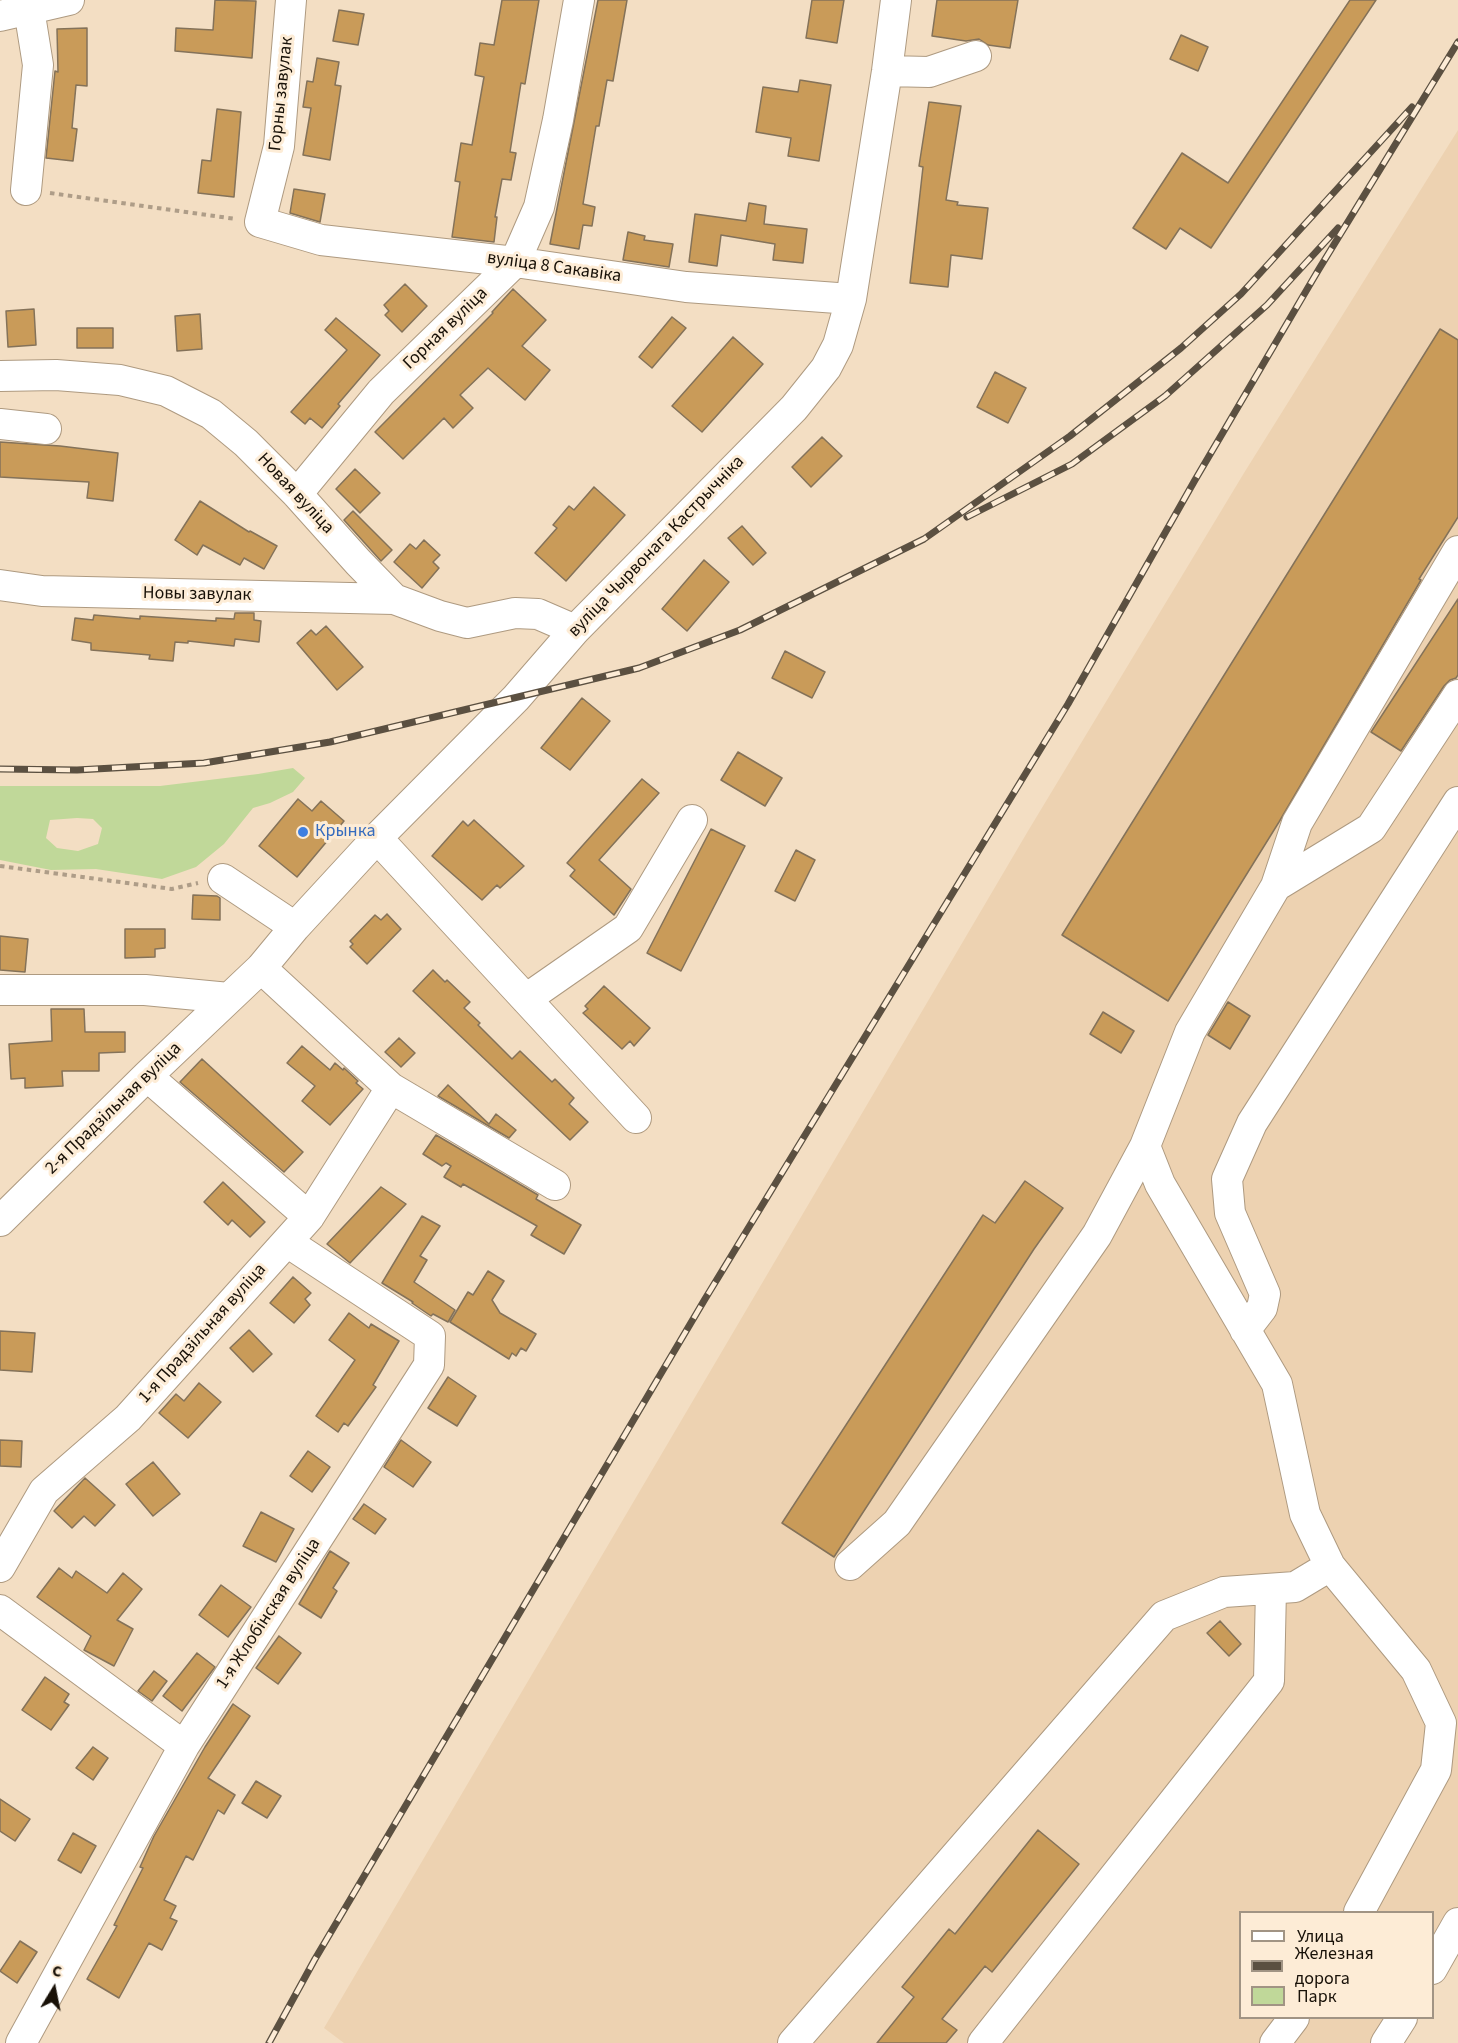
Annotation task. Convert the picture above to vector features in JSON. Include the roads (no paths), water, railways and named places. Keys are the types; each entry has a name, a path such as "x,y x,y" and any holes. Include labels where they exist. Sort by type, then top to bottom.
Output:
{"street":[{"path":"0,16 26,5 69,0"},
{"name":"Горны завулак","path":"260,222 279,146 291,0"},
{"name":"Горная вуліца","path":"297,494 381,392 514,262 539,207 558,120 579,0"},
{"name":"вуліца Чырвонага Кастрычніка","path":"229,999 261,969 295,927 378,838 516,698 575,630 794,408 826,368 838,345 851,299 896,0"},
{"path":"26,5 38,65 26,190"},
{"path":"887,71 929,72 976,56"},
{"name":"вуліца 8 Сакавіка","path":"260,222 321,240 514,262 686,287 851,299"},
{"name":"Новая вуліца","path":"0,376 57,375 120,381 166,391 210,414 246,443 394,598 440,616 467,623 515,613 538,614 575,630"},
{"path":"0,424 46,429"},
{"path":"850,1565 897,1523 1097,1235 1145,1146 1190,1032 1276,886 1297,823 1456,558"},
{"name":"Новы завулак","path":"0,585 42,591 394,598"},
{"path":"1276,886 1371,828 1458,695"},
{"path":"1245,1330 1262,1308 1264,1294 1230,1213 1227,1179 1252,1123 1458,802"},
{"path":"526,999 628,928 692,820"},
{"path":"378,838 636,1118"},
{"path":"223,879 295,927"},
{"path":"261,969 392,1088 555,1185"},
{"path":"0,990 145,990 229,999"},
{"name":"2-я Прадзільная вуліца","path":"0,1221 229,999"},
{"path":"147,1076 309,1216"},
{"name":"1-я Прадзільная вуліца","path":"0,1567 44,1491 128,1418 309,1216 392,1088"},
{"path":"1145,1146 1160,1184 1277,1384 1305,1514 1330,1566 1416,1670 1441,1723 1436,1770 1360,1911"},
{"name":"1-я Жлобінская вуліца","path":"21,2043 184,1746 429,1365 430,1336 287,1242"},
{"path":"793,2043 1164,1616 1224,1592 1295,1587 1330,1566"},
{"path":"983,2043 1269,1681 1271,1589"},
{"path":"0,1610 184,1746"},
{"path":"1434,1965 1458,1923"},
{"path":"1275,2043 1293,2019"},
{"path":"1386,2043 1401,2019"}],"railway":[{"path":"269,2043 315,1959 705,1299 1068,704 1195,480 1319,269 1458,42"},
{"path":"0,769 77,770 204,763 330,742 639,668 740,630 924,539 1070,436 1181,348 1241,294 1412,107"},
{"path":"967,517 1072,464 1165,396 1267,305 1338,228"}],"place":[{"name":"Крынка","path":"303,832"}]}
